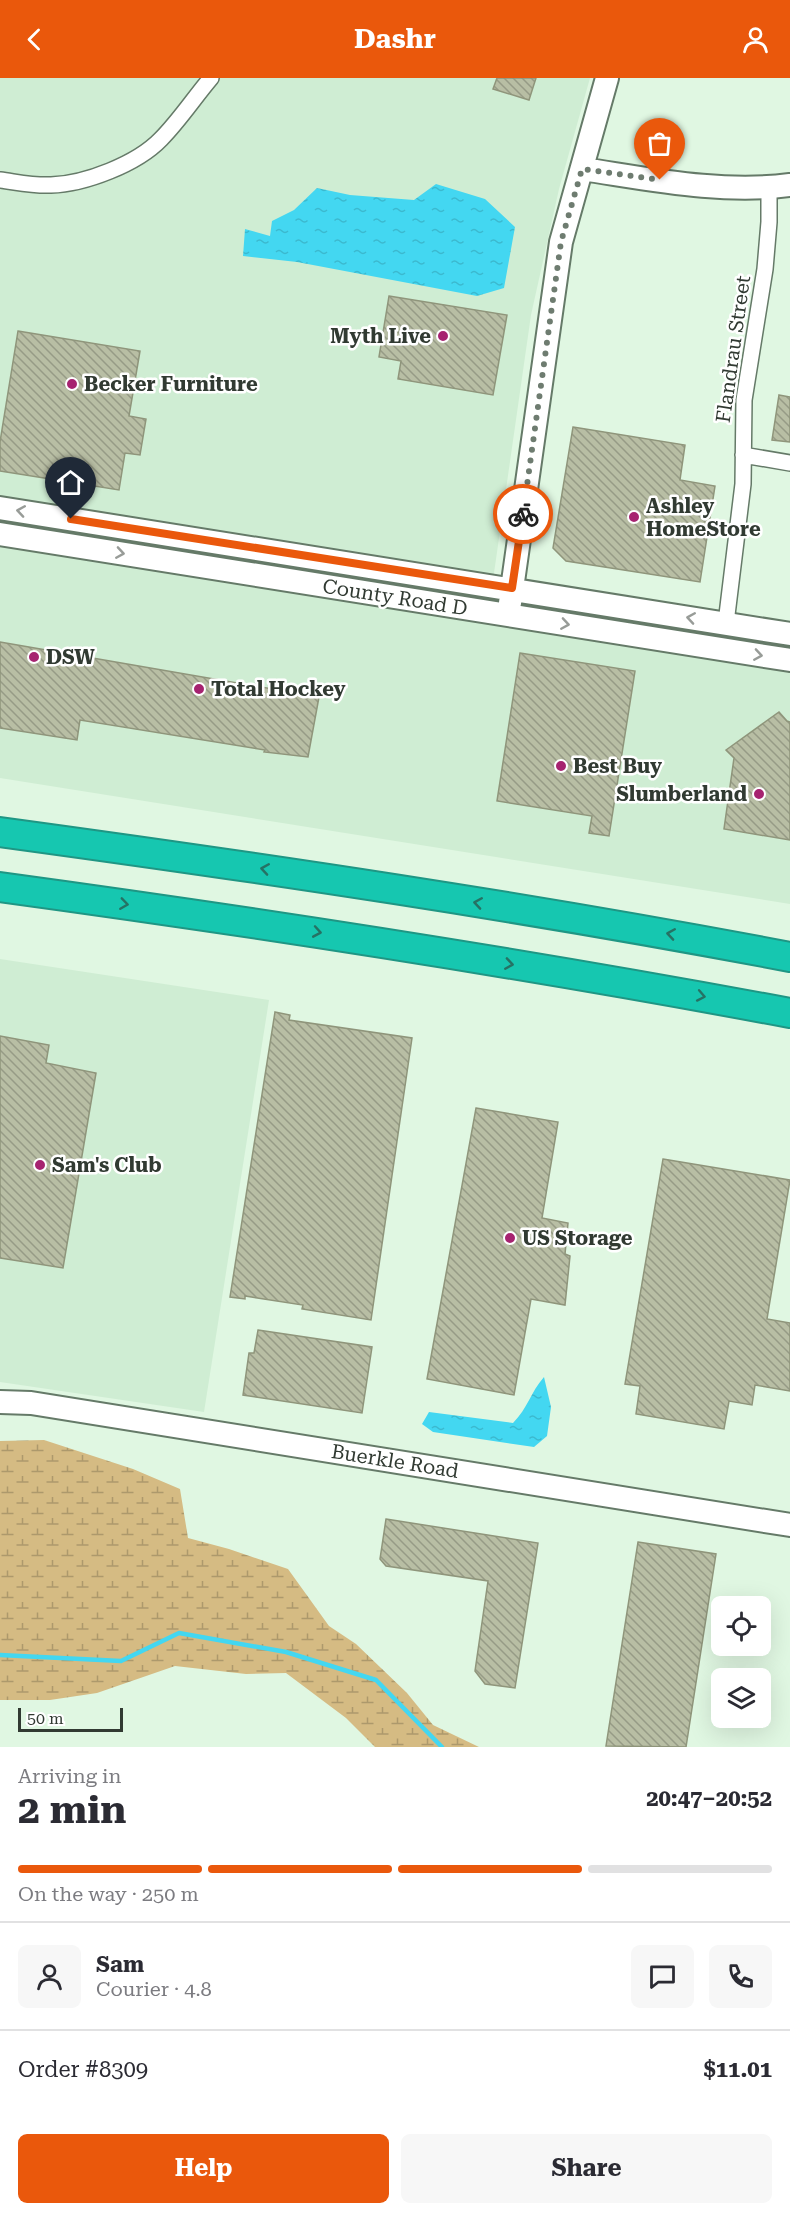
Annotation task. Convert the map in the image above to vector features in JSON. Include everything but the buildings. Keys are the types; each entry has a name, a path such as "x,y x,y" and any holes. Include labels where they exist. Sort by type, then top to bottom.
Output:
{"highway":[{"path":"0,812 222,862"},
{"path":"0,832 222,862 677,935 790,957"},
{"path":"0,887 268,924 790,1013"},
{"path":"0,893 66,896"}],"street":[{"path":"0,180 50,186 77,182 104,174 128,162 159,141 211,78"},
{"path":"507,615 561,242 607,78"},
{"path":"582,169 710,186 780,186"},
{"name":"Flandrau Street","path":"726,623 743,484 744,400 765,269 769,222 780,186"},
{"path":"743,455 790,463"},
{"name":"County Road D","path":"0,508 790,634"},
{"name":"County Road D","path":"0,534 790,660"},
{"name":"Buerkle Road","path":"0,1402 42,1404 790,1525"}],"shaded area":[{"path":"0,78 590,78 559,189 531,315 492,587 495,611 790,659 790,904 0,778"},
{"path":"0,959 269,1000 204,1412 0,1382"}],"green space":[{"path":"44,1440 133,1469 180,1489 188,1538 288,1569 329,1626 356,1644 407,1693 433,1725 479,1747 375,1747 346,1718 286,1673 246,1674 175,1666 97,1693 50,1700 0,1700 0,1441"}],"water":[{"path":"436,184 485,199 515,227 504,288 477,296 297,262 243,256 245,229 270,236 272,221 294,210 317,188 350,195 414,200"},
{"path":"544,1377 551,1407 547,1436 534,1447 433,1432 422,1424 429,1412 513,1423"}],"waterway":[{"path":"0,1655 121,1661 179,1633 286,1652 376,1680 442,1747"}],"way so far":[{"path":"523,514 561,242 582,169 660,180"}],"place":[{"name":"Myth Live","path":"443,336"},
{"name":"Becker Furniture","path":"72,384"},
{"name":"Ashley HomeStore","path":"634,517"},
{"name":"DSW","path":"34,657"},
{"name":"Total Hockey","path":"199,689"},
{"name":"Best Buy","path":"561,766"},
{"name":"Slumberland","path":"759,794"},
{"name":"Sam's Club","path":"40,1165"},
{"name":"US Storage","path":"510,1238"}],"route":[{"path":"71,519 512,588 523,514"}]}
